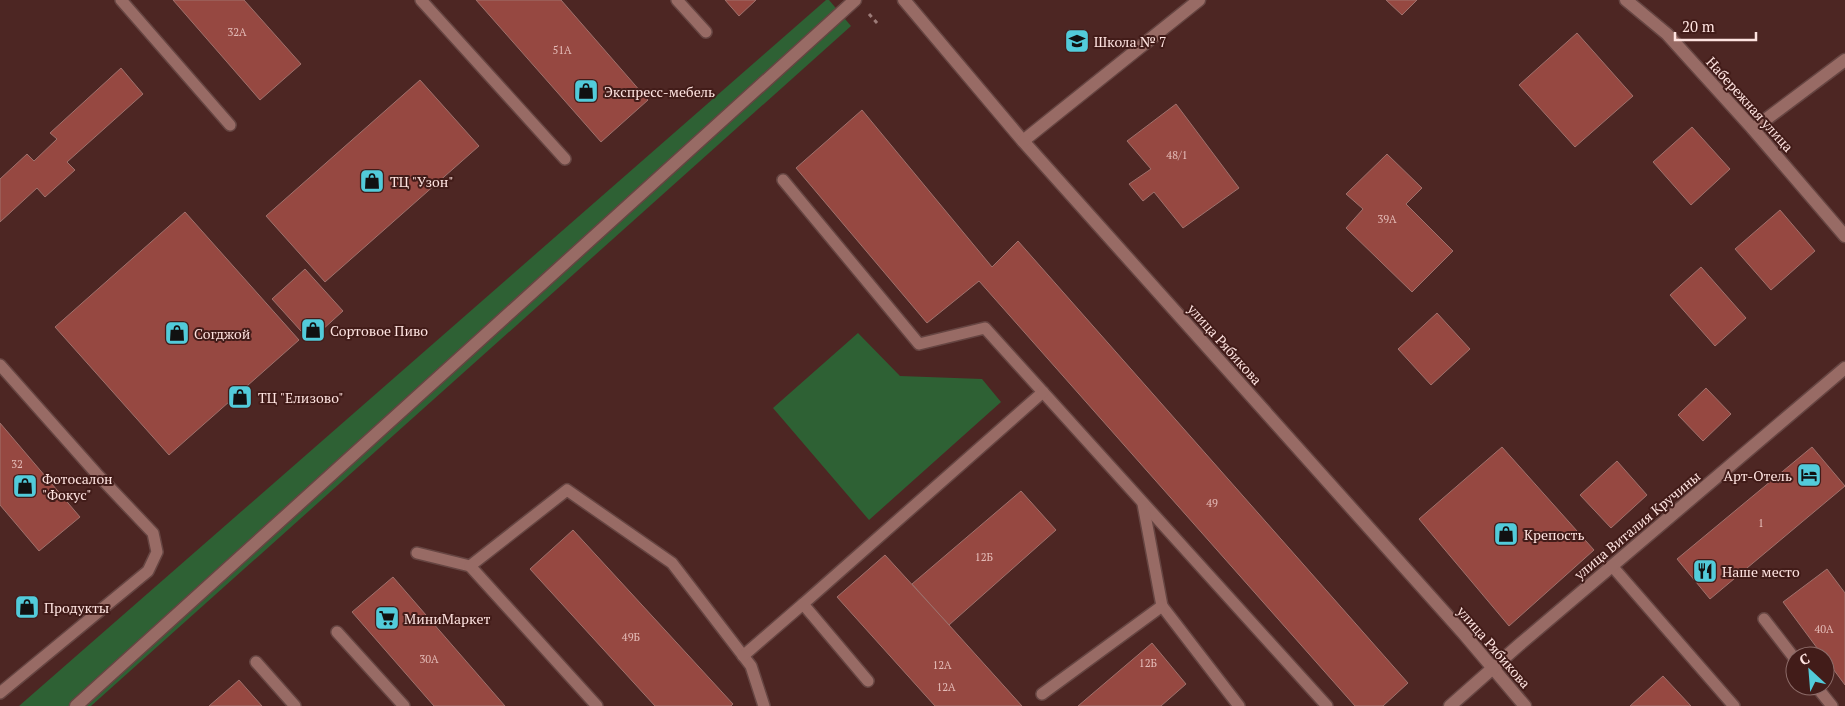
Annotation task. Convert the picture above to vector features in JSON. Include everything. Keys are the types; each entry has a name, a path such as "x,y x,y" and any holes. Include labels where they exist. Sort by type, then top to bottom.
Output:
{"street":[{"path":"76,706 855,0"},
{"name":"улица Рябикова","path":"904,0 1024,141 1525,706"},
{"path":"1024,141 1199,0"},
{"name":"Набережная улица","path":"1626,0 1667,34 1753,129 1845,236"},
{"path":"1753,129 1845,60"},
{"name":"улица Виталия Кручины","path":"1450,706 1492,668 1845,368"}],"lane":[{"path":"121,0 230,125"},
{"path":"421,0 565,159"},
{"path":"677,0 706,32"},
{"path":"783,180 918,344 985,328 1327,706"},
{"path":"0,365 96,473 153,532 157,552 148,571 0,693"},
{"path":"743,656 1043,392"},
{"path":"470,566 566,490 672,563 751,666 764,706"},
{"path":"1143,503 1162,606 1239,706"},
{"path":"417,553 470,566 597,706"},
{"path":"1612,566 1734,706"},
{"path":"803,604 868,681"},
{"path":"1042,694 1162,606"},
{"path":"1764,619 1785,646"},
{"path":"337,632 404,706"},
{"path":"256,662 294,706"},
{"path":"1824,696 1832,706"}],"green space":[{"path":"826,0 829,0 851,26 91,706 19,706"},
{"path":"858,333 900,376 982,379 1001,402 869,520 773,408"}],"building":[{"path":"173,0 244,0 301,64 260,100"},
{"path":"476,0 561,0 648,100 601,142"},
{"path":"725,0 756,0 739,16"},
{"path":"1386,0 1417,0 1402,15"},
{"path":"1577,33 1633,96 1575,147 1519,85"},
{"path":"121,68 143,94 67,162 75,170 45,197 37,188 0,222 0,179 27,154 34,161 57,139 50,133"},
{"name":"ТЦ \"Узон\"","path":"420,80 479,146 325,282 266,216"},
{"path":"1176,104 1239,188 1183,228 1154,192 1143,201 1129,184 1151,169 1127,141"},
{"path":"862,110 992,267 1018,241 1408,683 1383,706 1355,706 979,281 927,323 796,168"},
{"path":"1692,127 1730,169 1691,205 1653,162"},
{"path":"1387,154 1422,188 1406,204 1453,251 1412,292 1346,228 1363,209 1346,194"},
{"path":"1780,210 1815,251 1771,290 1735,249"},
{"name":"Согджой","path":"185,212 299,340 169,455 55,327"},
{"path":"1701,267 1746,318 1715,346 1670,295"},
{"path":"305,269 343,311 310,341 272,299"},
{"path":"1437,313 1470,349 1431,385 1398,349"},
{"path":"1706,388 1731,414 1703,441 1678,415"},
{"path":"0,423 80,517 39,551 0,505"},
{"name":"Крепость","path":"1502,447 1594,550 1509,626 1419,519"},
{"path":"1812,447 1845,486 1710,599 1677,559"},
{"path":"1617,461 1647,495 1611,528 1580,495"},
{"path":"1021,491 1056,530 949,625 912,584"},
{"path":"573,530 733,704 731,706 655,706 530,569"},
{"path":"885,555 1022,706 935,706 837,597"},
{"path":"1827,569 1845,593 1845,685 1835,672 1835,646 1816,646 1783,602"},
{"path":"393,577 505,706 434,706 352,612"},
{"path":"1152,643 1186,684 1161,706 1078,706"},
{"path":"1663,676 1691,706 1630,706"},
{"path":"239,680 262,706 209,706"}],"place":[{"name":"Школа № 7","path":"1077,41"},
{"name":"Экспресс-мебель","path":"586,91"},
{"name":"ТЦ \"Узон\"","path":"372,181"},
{"name":"Сортовое Пиво","path":"313,330"},
{"name":"Согджой","path":"177,333"},
{"name":"ТЦ \"Елизово\"","path":"240,397"},
{"name":"Арт-Отель","path":"1809,475"},
{"name":"Фотосалон \"Фокус\"","path":"25,486"},
{"name":"Крепость","path":"1506,534"},
{"name":"Наше место","path":"1705,571"},
{"name":"Продукты","path":"27,607"},
{"name":"МиниМаркет","path":"387,618"}]}
